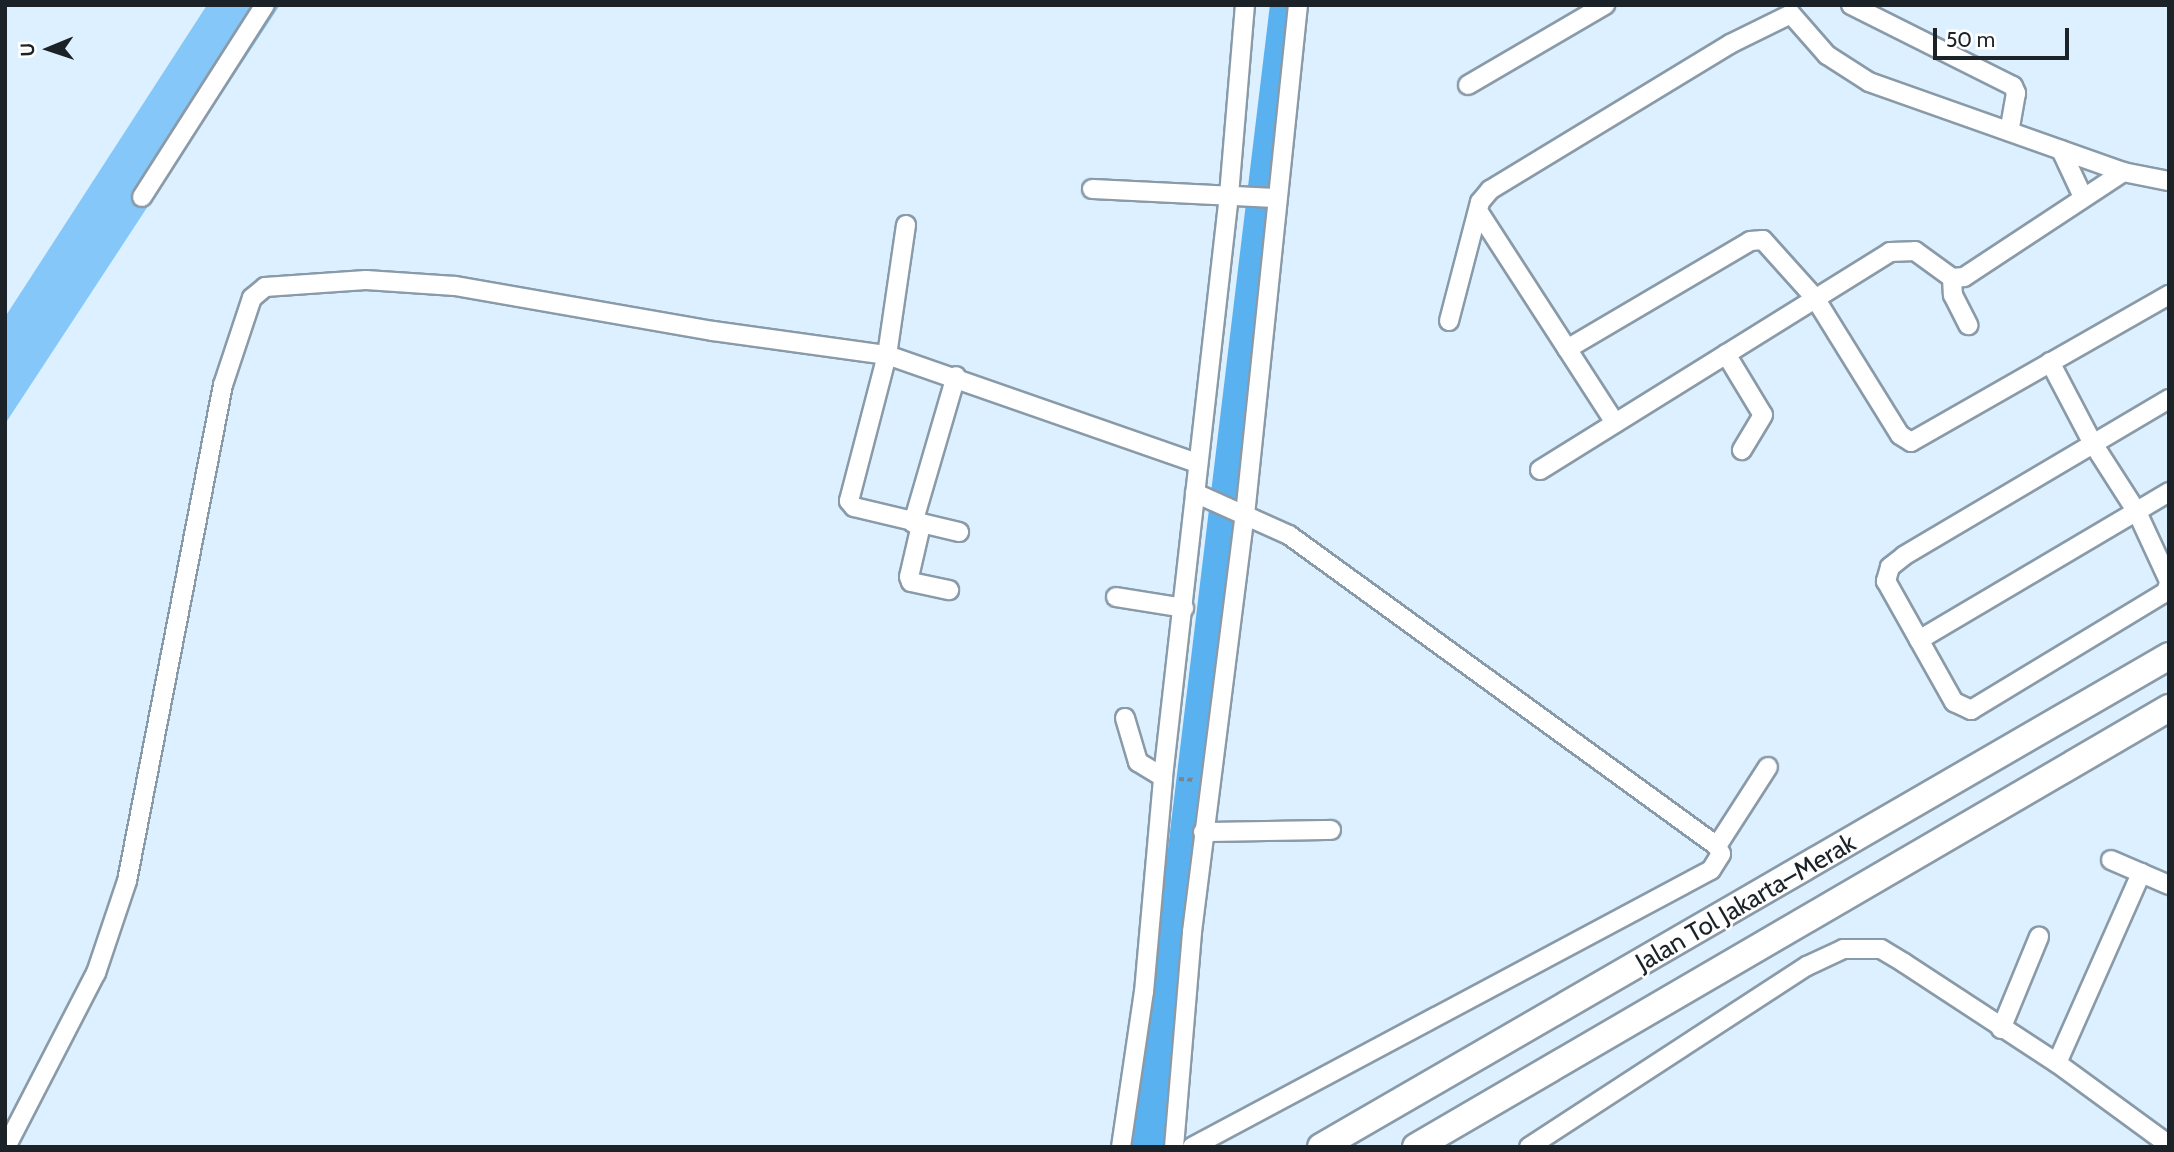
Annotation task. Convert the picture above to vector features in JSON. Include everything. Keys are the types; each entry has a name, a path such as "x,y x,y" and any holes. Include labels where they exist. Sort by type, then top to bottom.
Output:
{"highway":[{"name":"Jalan Tol Jakarta–Merak","path":"1321,1147 2169,656"},
{"name":"Jalan Tol Jakarta–Merak","path":"1416,1147 2169,708"}],"street":[{"path":"142,197 265,5"},
{"path":"1121,1147 1144,992 1169,777 1184,608 1199,494 1198,463 1235,195 1245,5"},
{"path":"1174,1147 1203,832 1245,515 1272,197 1298,5"},
{"path":"1468,85 1605,5"},
{"path":"1851,5 2013,86 2016,93 2009,131"},
{"path":"1449,321 1480,214 1480,202 1490,190 1791,8 1827,55 1869,82 2123,172 2169,181"},
{"path":"2061,150 2082,197"},
{"path":"1540,470 1890,252 1902,249 1915,251 1952,278 1965,277 2031,237 2082,197 2123,172"},
{"path":"1092,189 1272,197"},
{"path":"1480,214 1615,423"},
{"path":"905,225 887,355 849,501 855,507 959,532"},
{"path":"1567,349 1750,241 1763,240 1773,248 1815,298 1900,435 1912,442 2169,295"},
{"path":"1952,278 1953,295 1968,325"},
{"path":"6,1147 96,973 127,881 223,385 252,298 258,292 276,285 366,280 455,286 701,329 887,355 956,376 1198,463"},
{"path":"1726,354 1763,415 1742,450"},
{"path":"2050,362 2092,442 2137,512 2169,582 2166,592 1971,709 1954,702 1889,593 1886,581 1890,567 2092,442 2169,399"},
{"path":"948,590 911,582 909,577 917,524 956,376"},
{"path":"1919,640 2169,492"},
{"path":"1192,1147 1711,870 1721,854 1717,846 1289,535 1199,494"},
{"path":"1116,597 1184,608"},
{"path":"1125,718 1128,738 1138,762 1169,777"},
{"path":"1717,846 1768,767"},
{"path":"1203,832 1331,830"},
{"path":"2110,860 2169,885"},
{"path":"2057,1063 2141,873"},
{"path":"2001,1029 2039,937"},
{"path":"1529,1147 1807,966 1843,949 1881,949 2057,1063 2168,1141"}],"path":[{"path":"1169,777 1196,780"}],"shaded area":[{"path":"207,5 280,5 5,424 5,317"}],"waterway":[{"path":"1148,1147 1286,5"}]}
